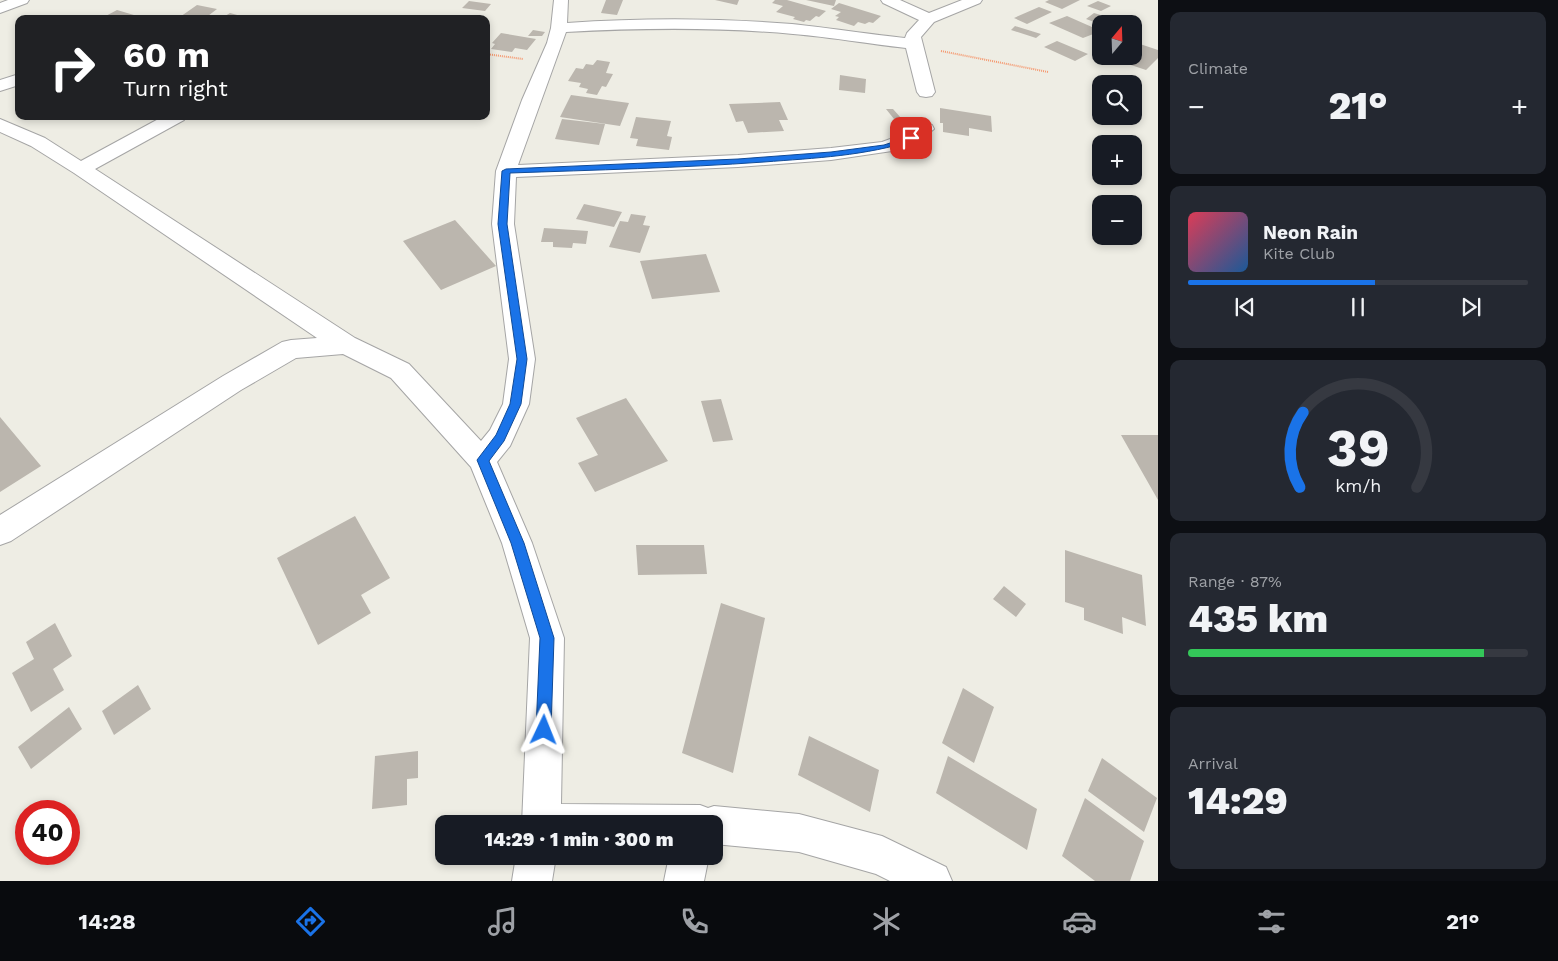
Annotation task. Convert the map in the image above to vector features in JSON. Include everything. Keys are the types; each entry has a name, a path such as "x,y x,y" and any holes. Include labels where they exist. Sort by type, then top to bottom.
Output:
{"street":[{"path":"0,8 22,0"},
{"path":"482,460 500,438 516,404 522,359 503,224 506,171 544,66 555,43 559,28 562,0"},
{"path":"888,0 929,19"},
{"path":"926,92 913,36 929,19 975,0"},
{"path":"559,28 603,24 749,26 811,31 914,46"},
{"path":"0,86 15,80"},
{"path":"81,169 171,120"},
{"path":"0,125 38,142 81,169 346,345 400,371 482,460 517,543 547,638 540,815"},
{"path":"506,171 738,161 831,154 885,147 911,138 925,129"},
{"path":"0,531 232,383 291,349 346,345"},
{"path":"723,826 799,834 882,856 932,881"},
{"path":"532,881 534,865"},
{"path":"684,881 687,865"}],"path":[{"path":"914,46 1048,72"},
{"path":"490,54 528,59 544,66"}],"building":[{"path":"606,0 623,0 617,15 601,13"},
{"path":"715,0 739,0 737,5"},
{"path":"775,0 787,0 826,11 819,17 816,16 810,21 806,20 804,22 793,19 795,17 776,12 783,6 772,3"},
{"path":"806,0 836,0 834,6"},
{"path":"1049,0 1080,0 1062,9 1045,2"},
{"path":"469,1 491,4 485,11 462,8"},
{"path":"1098,1 1111,6 1101,11 1087,6"},
{"path":"839,3 881,16 873,23 865,24 858,22 854,26 836,20 839,17 835,16 841,12 831,9"},
{"path":"197,5 217,9 209,15 183,15"},
{"path":"1039,7 1052,12 1027,24 1014,18"},
{"path":"117,10 134,15 108,15"},
{"path":"1094,13 1100,15 1092,15 1092,21 1086,19"},
{"path":"1067,16 1092,27 1092,34 1083,38 1049,23"},
{"path":"1015,26 1041,34 1036,38 1011,30"},
{"path":"533,30 545,32 542,36 528,36"},
{"path":"501,33 536,39 527,50 515,48 512,52 491,49 495,44 492,43"},
{"path":"1057,41 1088,54 1075,61 1044,47"},
{"path":"1142,45 1158,50 1158,58 1146,70 1131,65 1142,65"},
{"path":"597,60 610,62 606,73 613,74 606,87 602,86 597,95 586,93 588,89 579,87 581,83 568,81 576,68 583,69 586,64 593,65"},
{"path":"840,75 866,79 865,93 839,90"},
{"path":"571,95 629,103 620,126 560,117"},
{"path":"780,102 788,120 779,120 784,131 748,133 743,121 736,122 729,104"},
{"path":"940,108 991,116 992,132 969,128 969,136 943,132 943,123 940,123"},
{"path":"886,109 893,109 901,118 894,119"},
{"path":"636,117 671,121 667,136 672,137 669,150 636,146 638,139 630,138"},
{"path":"562,119 605,124 599,145 555,139"},
{"path":"584,204 622,212 614,227 576,219"},
{"path":"631,214 646,216 643,225 650,226 640,253 609,247 620,221 628,222"},
{"path":"455,220 496,266 441,290 403,241"},
{"path":"544,228 588,231 586,244 573,243 572,248 553,247 553,242 541,242"},
{"path":"706,254 720,292 652,299 640,261"},
{"path":"626,398 668,461 595,492 578,463 598,455 576,418"},
{"path":"721,399 733,440 713,442 701,401"},
{"path":"0,417 41,466 0,492"},
{"path":"1121,435 1158,435 1158,500"},
{"path":"355,516 390,578 361,595 371,613 318,645 277,558"},
{"path":"636,545 704,545 707,574 638,575"},
{"path":"1065,550 1142,575 1146,626 1122,617 1123,634 1084,620 1084,608 1065,602"},
{"path":"1004,586 1026,604 1016,617 993,599"},
{"path":"721,603 765,618 733,773 682,753"},
{"path":"55,623 72,656 53,669 64,690 31,712 12,673 34,659 26,642"},
{"path":"138,685 151,709 114,735 102,711"},
{"path":"963,688 994,707 974,763 942,743"},
{"path":"69,707 82,729 31,769 18,747"},
{"path":"809,736 879,770 870,812 798,775"},
{"path":"418,751 418,778 407,779 407,805 372,809 375,756"},
{"path":"948,756 1037,809 1027,850 936,793"},
{"path":"1102,758 1157,798 1144,832 1088,791"},
{"path":"1085,798 1144,841 1130,881 1095,881 1062,856"}],"route":[{"path":"544,730 547,638 517,543 482,460 500,438 516,404 522,359 516,305 503,224 506,171 738,161 831,154 885,147 911,138"}]}
